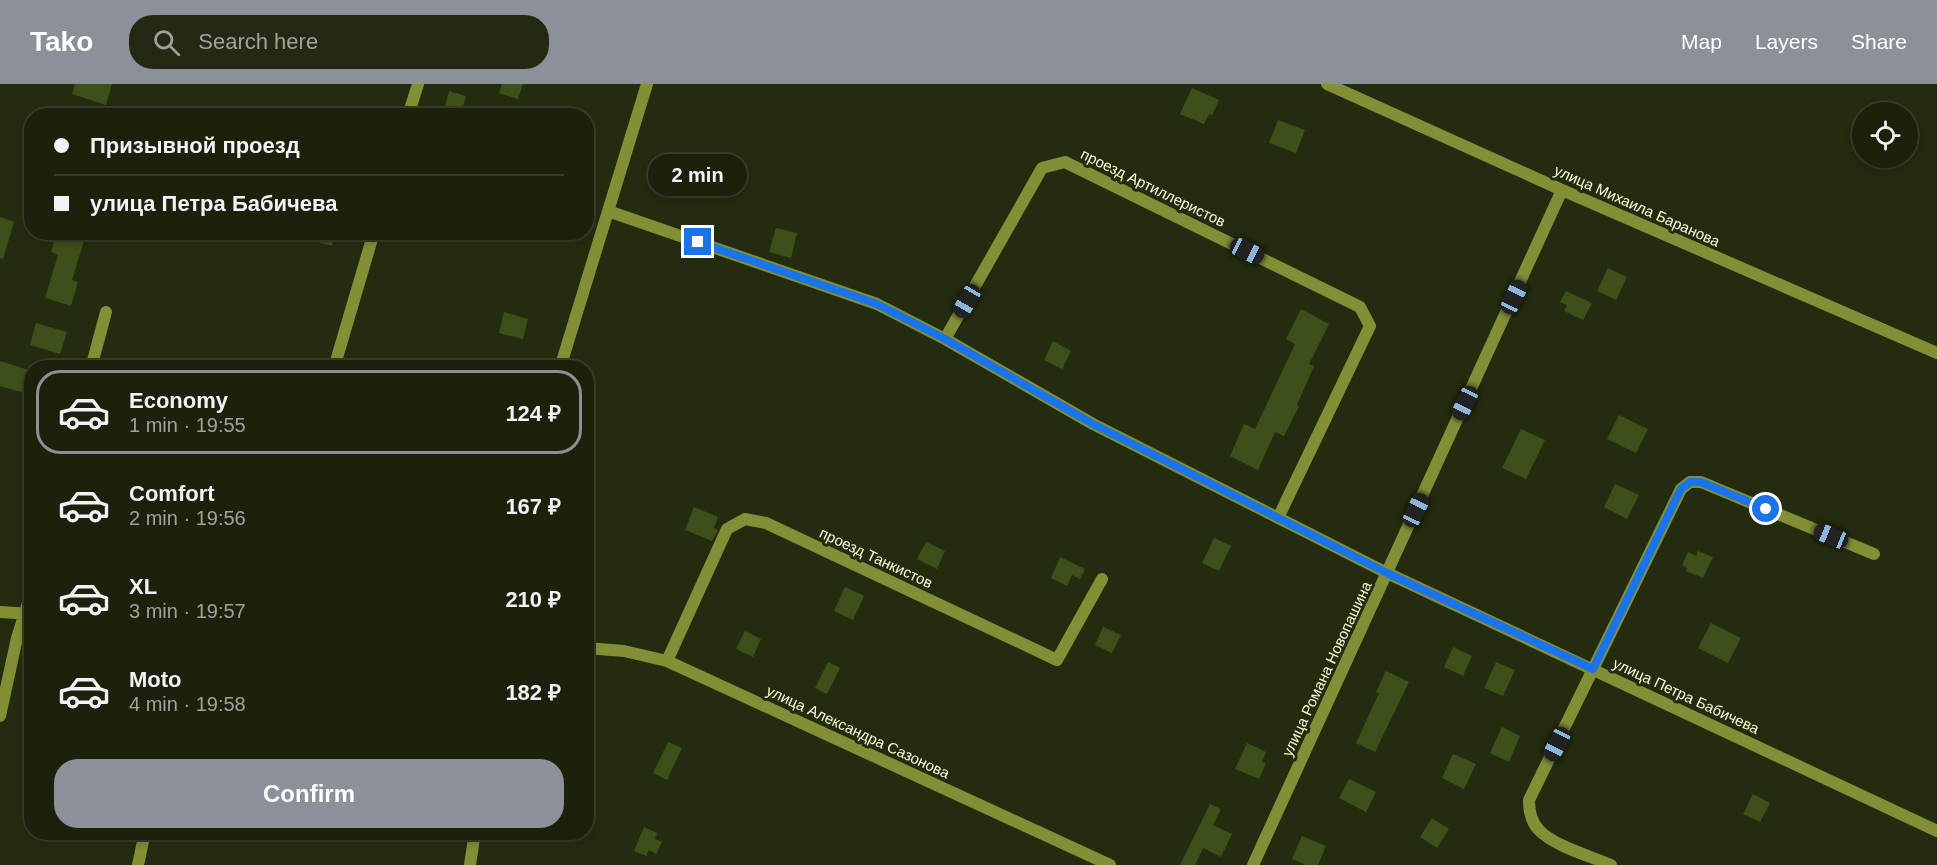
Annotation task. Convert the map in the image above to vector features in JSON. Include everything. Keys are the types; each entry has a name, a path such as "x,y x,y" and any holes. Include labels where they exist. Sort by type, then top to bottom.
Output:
{"street":[{"path":"410,108 418,84"},
{"path":"562,360 647,84"},
{"name":"улица Михаила Баранова","path":"1327,84 1562,190 1937,353"},
{"name":"проезд Артиллеристов","path":"945,339 1042,168 1065,162 1329,290 1360,307 1370,326 1278,518"},
{"name":"улица Романа Новопашина","path":"1253,865 1562,190"},
{"name":"улица Петра Бабичева","path":"608,211 877,304 945,339 1093,424 1387,573 1937,831"},
{"path":"336,360 372,240"},
{"path":"93,360 106,312"},
{"path":"1611,865 1550,839 1538,830 1529,811 1529,800 1681,489 1690,482 1701,482 1874,554"},
{"name":"проезд Танкистов","path":"667,661 727,529 745,519 766,524 1057,660 1102,579"},
{"path":"0,612 24,613"},
{"path":"0,716 17,638 24,622"},
{"name":"улица Александра Сазонова","path":"594,649 624,651 667,661 1110,865"},
{"path":"138,865 143,840"},
{"path":"470,865 474,840"}],"building":[{"path":"75,84 112,84 106,105 72,94"},
{"path":"502,84 523,84 518,99 499,93"},
{"path":"1192,88 1219,100 1212,115 1209,114 1204,124 1180,114"},
{"path":"449,91 466,96 463,108 445,108"},
{"path":"1278,120 1305,130 1296,153 1269,143"},
{"path":"0,217 14,222 3,259 0,258"},
{"path":"776,228 797,233 791,258 769,252"},
{"path":"55,240 84,241 72,280 78,282 71,306 45,298 58,255 51,252"},
{"path":"310,240 334,240 332,246"},
{"path":"1608,268 1627,277 1616,300 1597,291"},
{"path":"1566,291 1592,303 1583,320 1564,311 1567,305 1560,302"},
{"path":"1301,309 1329,324 1309,364 1314,366 1297,405 1299,406 1284,436 1275,432 1258,470 1230,456 1244,424 1255,429 1295,344 1286,339"},
{"path":"504,312 528,319 523,339 499,333"},
{"path":"36,323 67,332 60,354 30,345"},
{"path":"1053,341 1071,351 1062,369 1044,360"},
{"path":"0,361 24,368 24,393 0,386"},
{"path":"1619,415 1648,429 1636,453 1607,439"},
{"path":"1521,429 1545,440 1526,479 1502,468"},
{"path":"1615,484 1639,495 1627,519 1604,507"},
{"path":"694,507 718,517 714,528 718,530 712,541 685,530"},
{"path":"1214,538 1231,546 1219,571 1202,563"},
{"path":"926,542 945,551 937,569 917,559"},
{"path":"1698,551 1713,557 1703,578 1686,571 1687,568 1682,565 1688,552 1696,556"},
{"path":"1060,557 1085,569 1080,579 1072,575 1067,586 1051,578"},
{"path":"845,587 864,596 853,620 834,611"},
{"path":"1711,623 1741,638 1728,663 1698,648"},
{"path":"1103,627 1121,635 1112,653 1095,645"},
{"path":"745,631 761,639 753,657 736,649"},
{"path":"1453,647 1472,656 1463,676 1444,667"},
{"path":"828,662 840,668 827,694 815,688"},
{"path":"1496,662 1515,670 1503,696 1484,688"},
{"path":"1386,671 1409,682 1375,752 1356,743 1379,693 1376,692"},
{"path":"1502,727 1520,736 1509,762 1490,753"},
{"path":"668,742 682,748 667,780 653,773"},
{"path":"1247,743 1266,752 1262,762 1266,763 1259,779 1235,769"},
{"path":"1453,754 1476,764 1464,789 1442,778"},
{"path":"1349,779 1376,792 1366,812 1339,798"},
{"path":"1753,794 1770,803 1760,822 1743,814"},
{"path":"1210,804 1221,809 1213,825 1232,834 1221,857 1203,848 1195,865 1180,865"},
{"path":"1432,818 1449,829 1437,848 1420,837"},
{"path":"644,827 657,833 655,839 662,842 656,854 649,850 646,856 634,851"},
{"path":"1302,836 1326,846 1318,865 1306,865 1292,859"}],"route":[{"path":"698,242 877,304 945,339 1093,424 1387,573 1593,669 1681,489 1690,482 1701,482 1766,509"}]}
